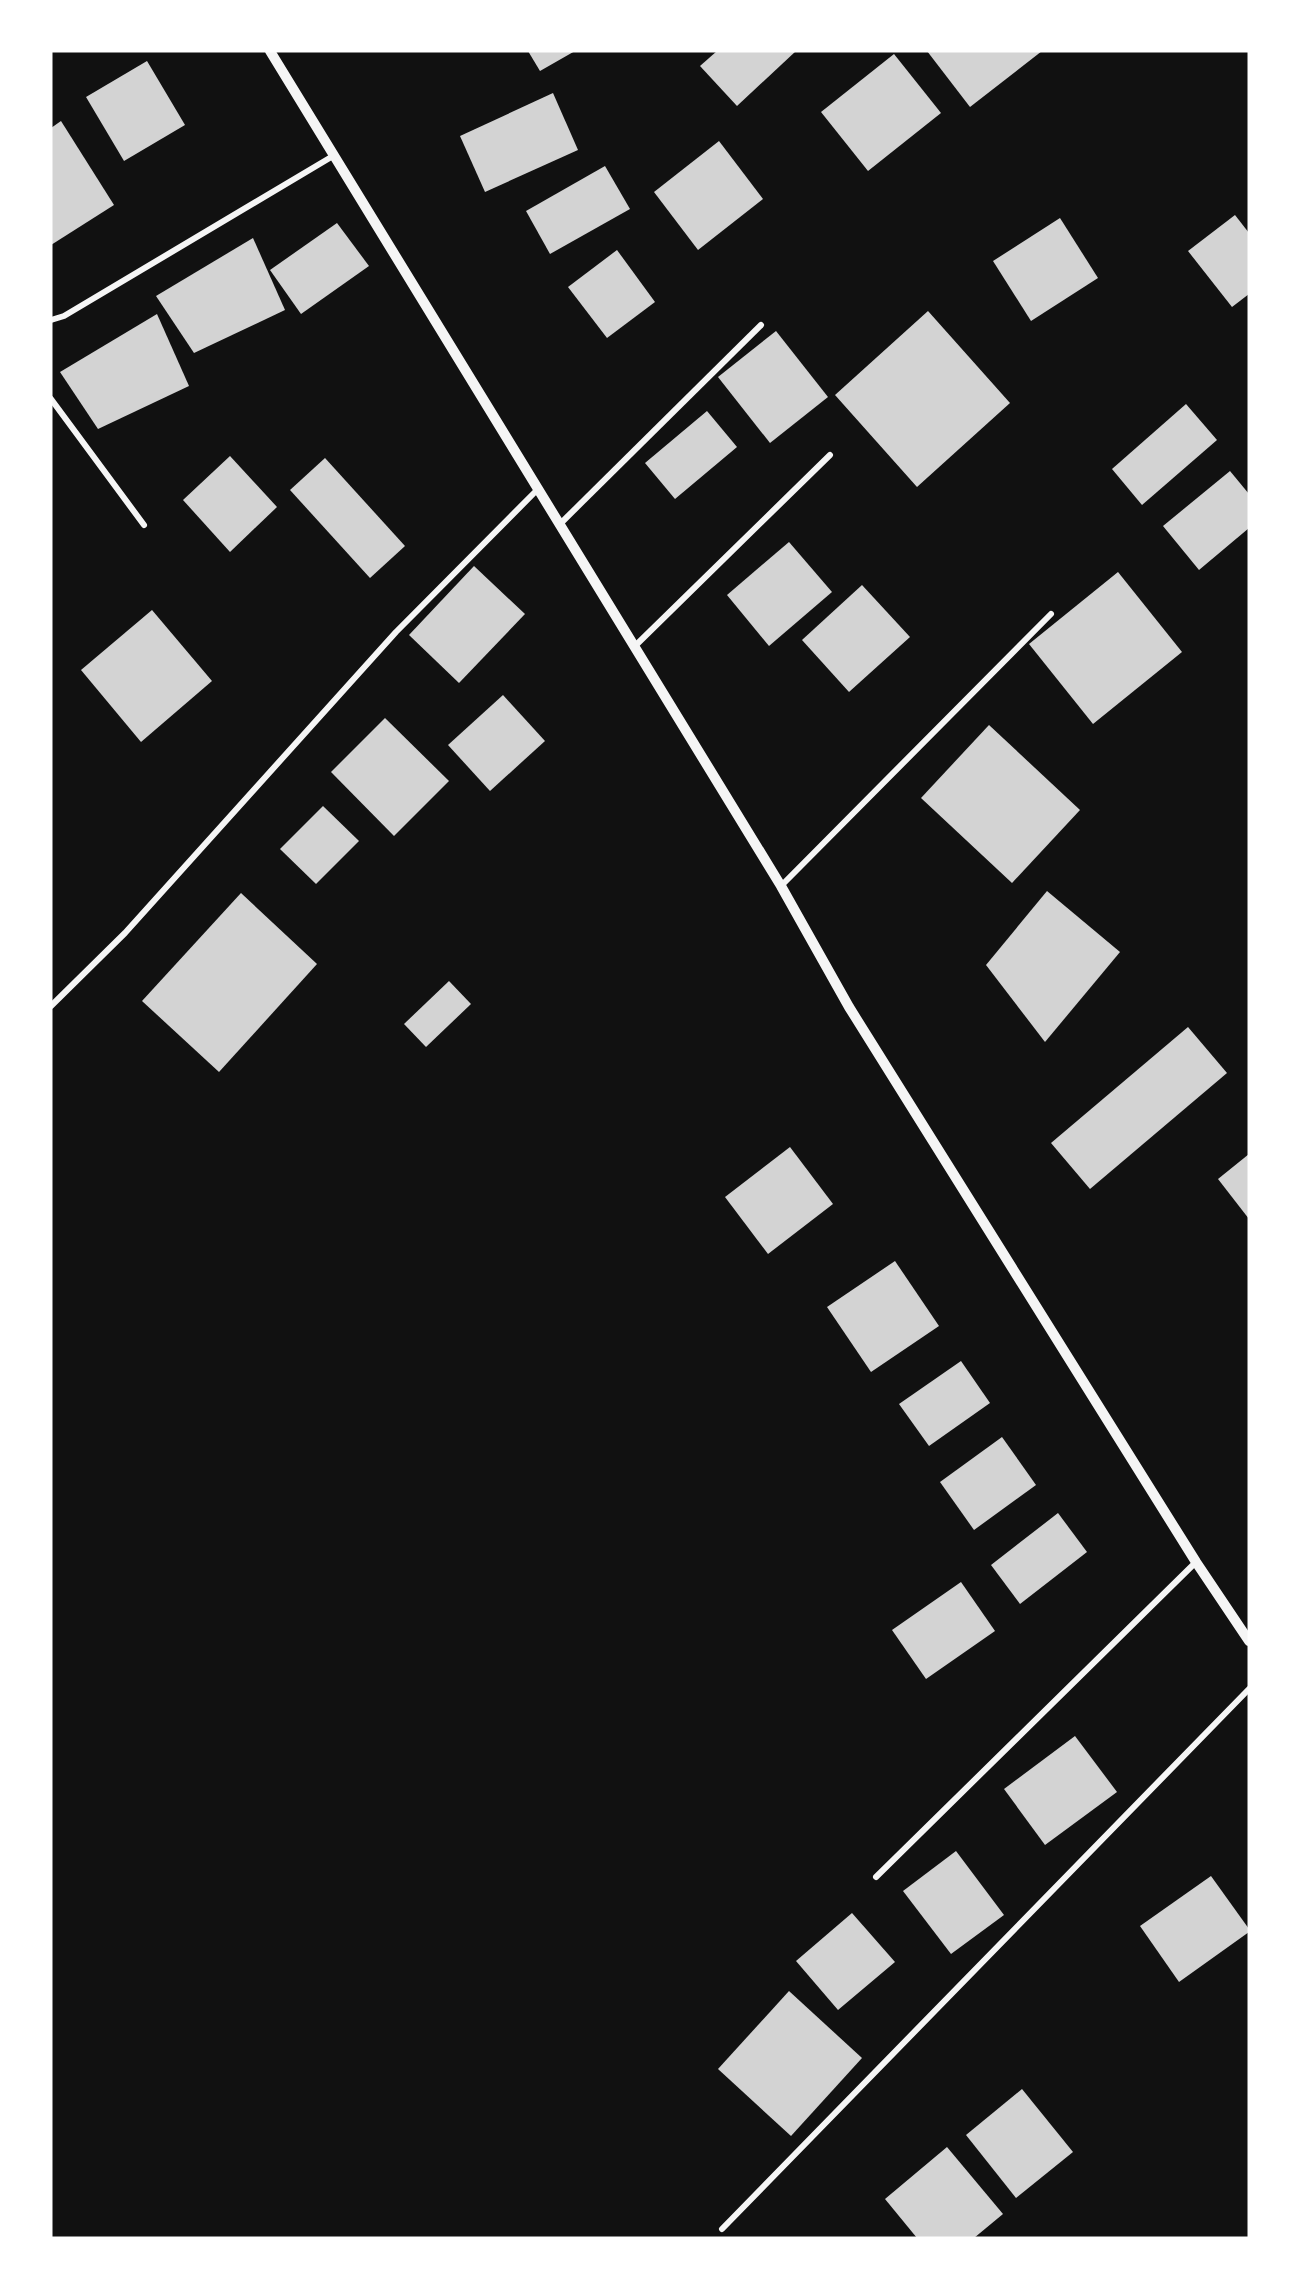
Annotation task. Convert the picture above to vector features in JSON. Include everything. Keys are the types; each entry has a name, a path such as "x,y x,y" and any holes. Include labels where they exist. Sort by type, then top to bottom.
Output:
{"street":[{"path":"270,51 781,886 849,1007 1196,1562 1249,1641"},
{"path":"51,320 64,316 333,156"},
{"path":"560,524 761,325"},
{"path":"51,399 144,525"},
{"path":"635,646 830,454"},
{"path":"51,1006 125,933 396,632 539,489"},
{"path":"781,886 1051,614"},
{"path":"876,1877 1196,1562"},
{"path":"722,2229 1249,1689"}],"building":[{"path":"528,51 575,51 540,71"},
{"path":"717,51 796,51 737,106 700,66"},
{"path":"927,51 1042,51 970,107"},
{"path":"894,54 941,113 868,171 821,112"},
{"path":"147,61 185,125 124,161 86,97"},
{"path":"553,93 578,150 485,192 460,136"},
{"path":"61,121 114,205 51,245 51,128"},
{"path":"719,141 763,199 698,250 654,192"},
{"path":"605,166 630,209 550,254 526,211"},
{"path":"1235,215 1249,233 1249,294 1232,307 1188,251"},
{"path":"1060,218 1098,278 1031,321 993,261"},
{"path":"337,223 369,266 301,314 270,270"},
{"path":"253,238 285,310 194,353 156,296"},
{"path":"617,250 655,302 607,338 568,287"},
{"path":"928,311 1010,403 917,487 835,395"},
{"path":"157,314 189,386 98,429 60,372"},
{"path":"776,331 828,397 770,443 718,377"},
{"path":"1186,404 1217,440 1142,505 1112,469"},
{"path":"707,411 737,447 675,499 645,463"},
{"path":"230,456 277,507 230,552 183,500"},
{"path":"325,458 405,546 370,578 290,490"},
{"path":"1230,471 1249,494 1249,528 1199,570 1163,526"},
{"path":"789,542 832,592 769,646 727,595"},
{"path":"474,566 525,614 459,683 409,635"},
{"path":"1118,572 1182,652 1093,724 1029,644"},
{"path":"862,585 910,637 849,692 802,640"},
{"path":"152,610 212,681 141,742 81,670"},
{"path":"503,695 545,741 490,791 448,745"},
{"path":"385,718 449,781 394,836 331,772"},
{"path":"989,725 1080,810 1012,883 921,798"},
{"path":"323,806 359,841 316,884 280,849"},
{"path":"1047,891 1120,952 1045,1042 986,965"},
{"path":"241,893 317,964 219,1072 142,1001"},
{"path":"449,981 471,1004 426,1047 404,1024"},
{"path":"1188,1027 1227,1073 1090,1189 1051,1143"},
{"path":"790,1147 833,1204 768,1254 725,1197"},
{"path":"1249,1154 1249,1219 1218,1179"},
{"path":"895,1261 939,1326 871,1372 827,1307"},
{"path":"961,1361 990,1403 929,1446 899,1404"},
{"path":"1002,1437 1036,1485 974,1530 940,1482"},
{"path":"1058,1513 1087,1552 1020,1604 991,1565"},
{"path":"961,1582 995,1631 926,1679 892,1630"},
{"path":"1075,1736 1117,1792 1045,1845 1004,1789"},
{"path":"956,1851 1004,1915 951,1954 903,1891"},
{"path":"1211,1876 1249,1932 1179,1982 1140,1926"},
{"path":"852,1913 895,1962 838,2010 796,1961"},
{"path":"789,1991 862,2058 791,2136 718,2069"},
{"path":"1022,2089 1073,2152 1016,2198 966,2135"},
{"path":"947,2147 1003,2214 974,2238 917,2238 885,2199"}]}
